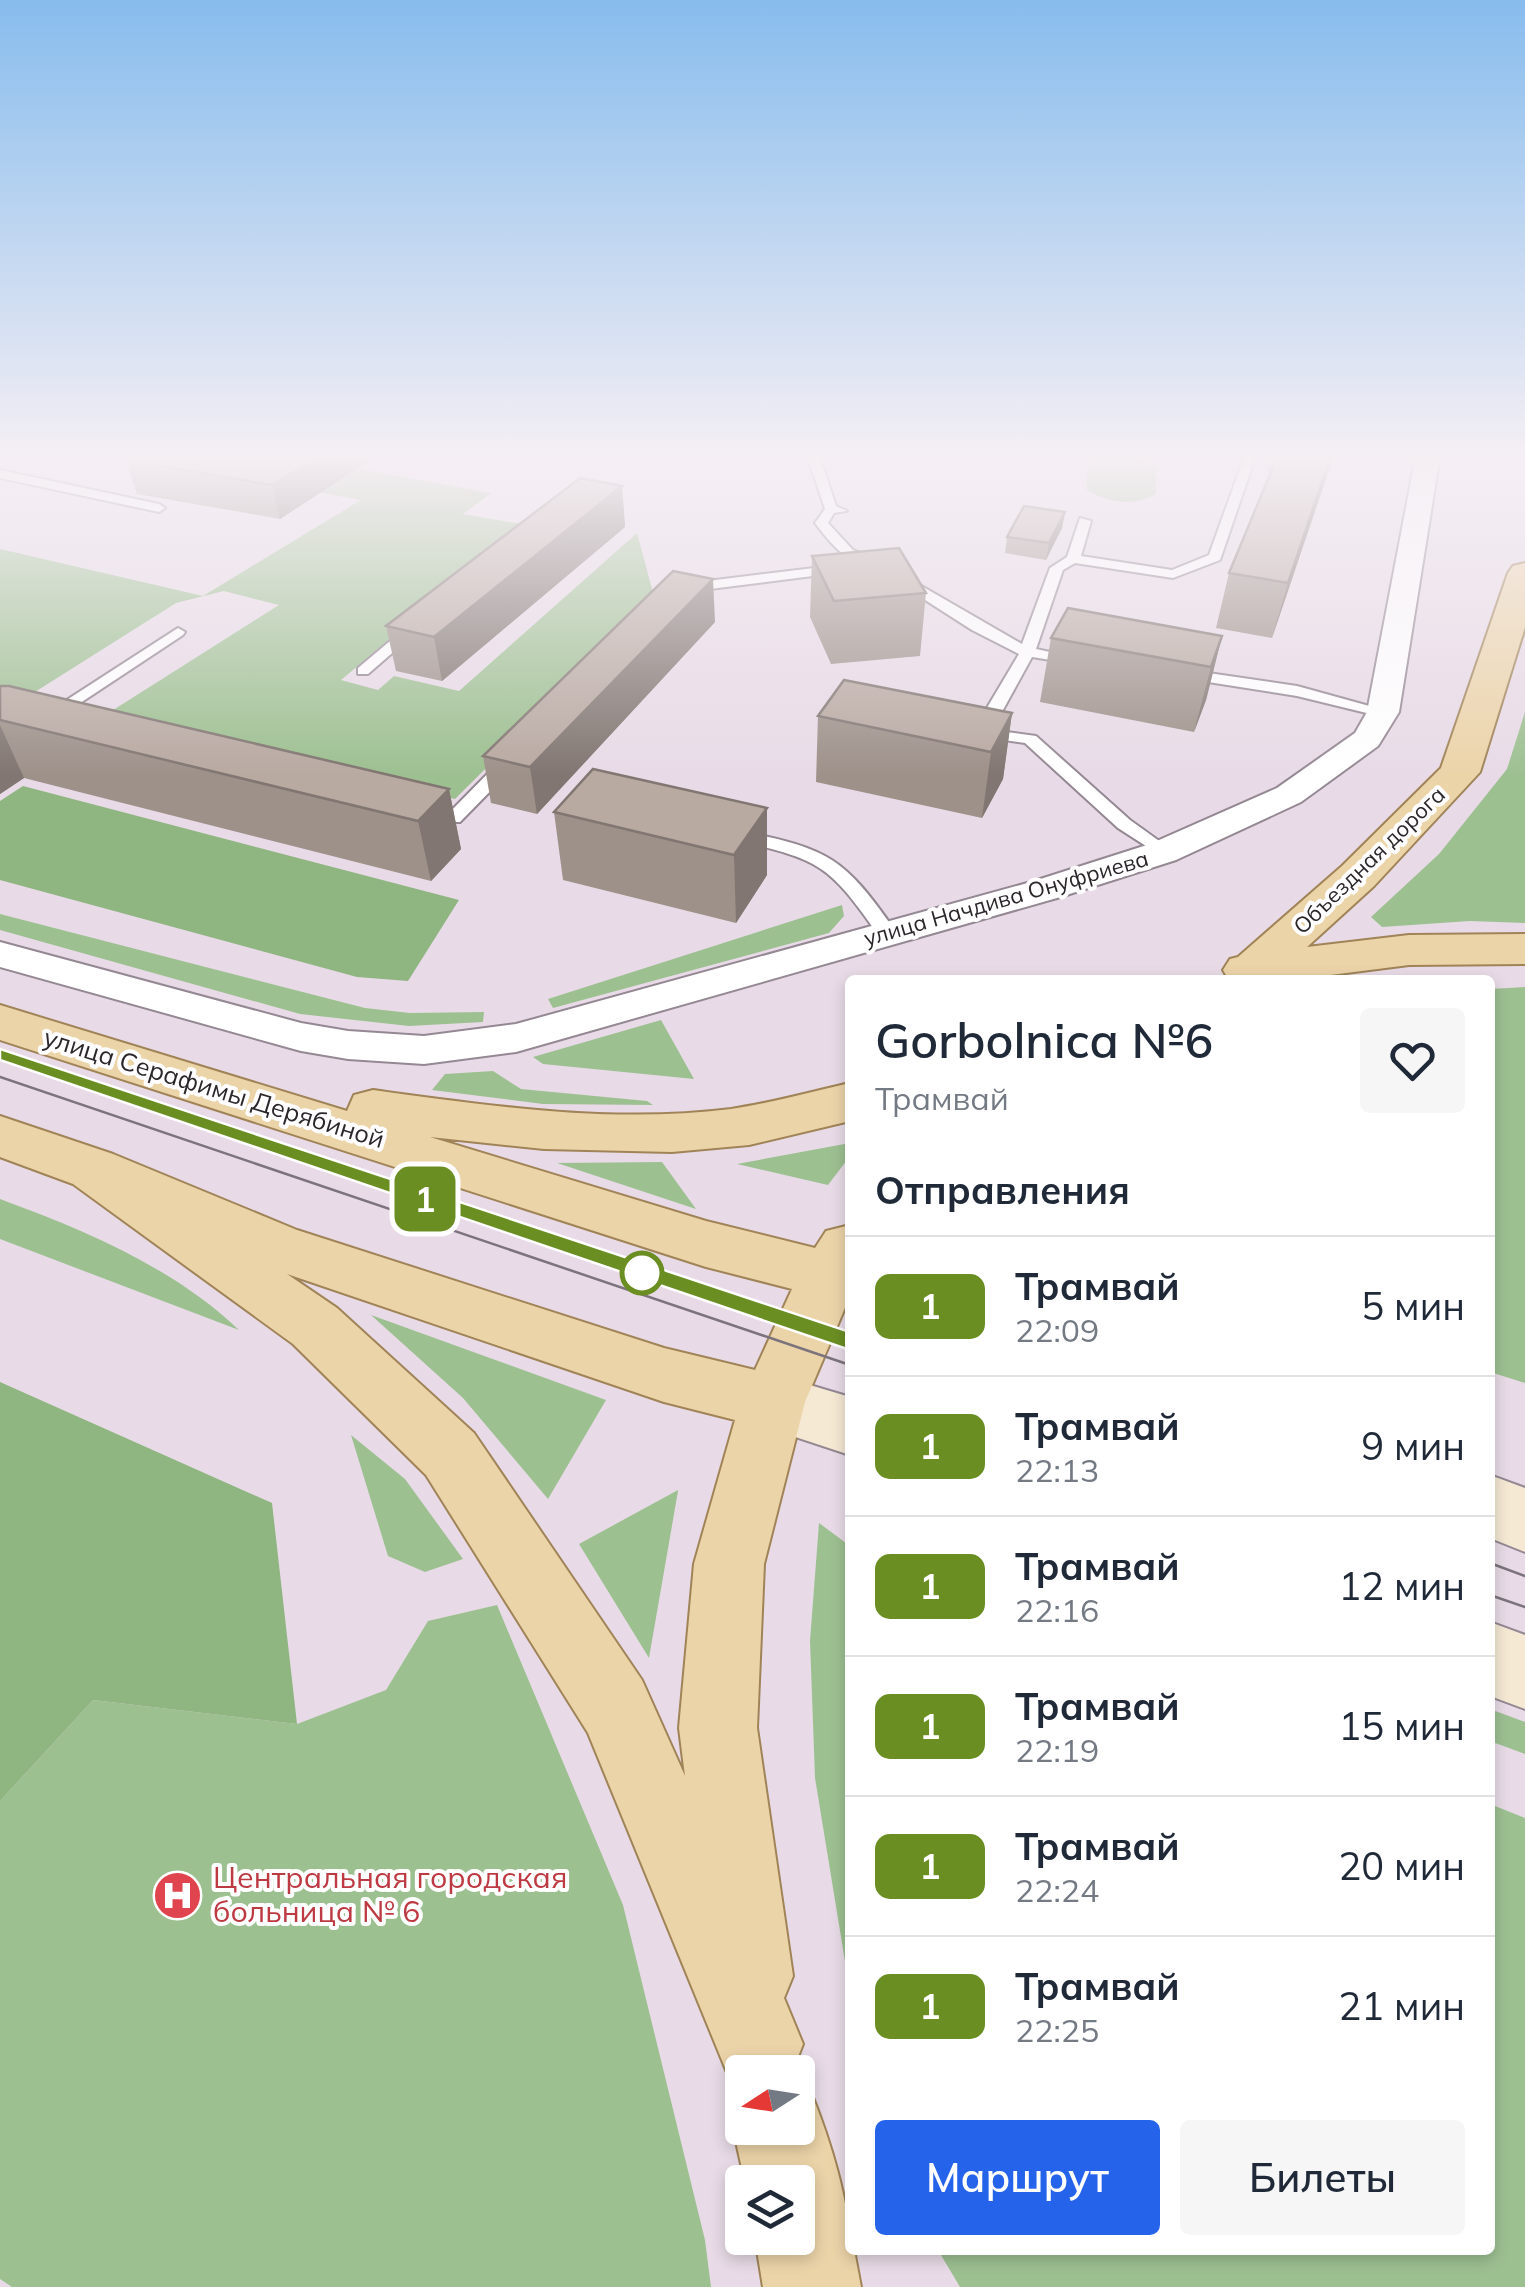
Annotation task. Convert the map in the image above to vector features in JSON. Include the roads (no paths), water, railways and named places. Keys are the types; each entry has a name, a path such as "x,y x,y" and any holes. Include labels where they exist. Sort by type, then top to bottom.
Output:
{"main road":[{"name":"Объездная дорога","path":"1238,974 1358,876 1460,772 1525,574"},
{"path":"1238,974 1409,950 1525,949"},
{"name":"улица Серафимы Дерябиной","path":"0,1022 706,1244 843,1267"},
{"path":"192,1082 520,1130 598,1133 717,1130 845,1103"},
{"path":"0,1136 93,1169 276,1246 664,1375 845,1424"},
{"path":"93,1169 315,1326 450,1454 615,1707 757,2055"},
{"path":"764,2055 718,1728 730,1564 773,1402 843,1267"},
{"path":"1495,1508 1525,1520"},
{"path":"1495,1661 1525,1672"}],"street":[{"name":"улица Начдива Онуфриева","path":"0,954 301,1037 348,1046 424,1050 516,1038 566,1026 1164,852 1289,796 1367,739 1383,712 1409,562"}],"lane":[{"path":"868,562 977,628 1027,652 1085,660"},
{"path":"982,733 1027,652 1057,568 1070,562"},
{"path":"1085,562 1172,574 1202,562"},
{"path":"671,599 699,586 876,565"},
{"path":"363,671 428,616"},
{"path":"34,727 178,632"},
{"path":"1162,671 1297,691 1383,712"},
{"path":"963,730 1030,739 1124,824 1164,852"},
{"path":"417,809 454,818 522,749"},
{"path":"730,834 807,851 824,860 860,896 886,932"}],"tram line":[{"path":"0,1055 845,1339"},
{"name":"1","path":"0,1056 845,1339"},
{"path":"0,1077 845,1363"},
{"path":"1495,1565 1525,1576"},
{"path":"1495,1597 1525,1607"}],"place":[{"name":"Центральная городская больница № 6","path":"178,1895"}]}
